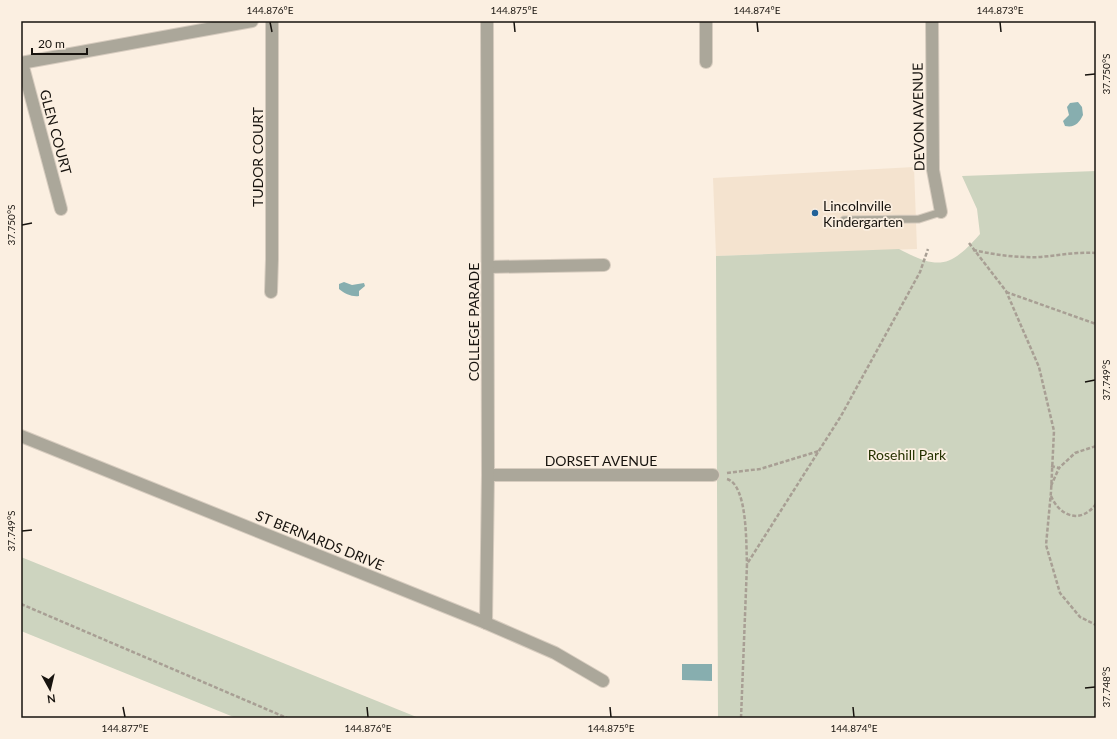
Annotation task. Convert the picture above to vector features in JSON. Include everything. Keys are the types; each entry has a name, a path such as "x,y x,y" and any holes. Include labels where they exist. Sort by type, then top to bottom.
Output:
{"street":[{"path":"21,63 252,21"},
{"name":"TUDOR COURT","path":"270,292 272,259 272,21"},
{"name":"COLLEGE PARADE","path":"486,623 488,475 488,21"},
{"path":"706,21 706,62"},
{"name":"DEVON AVENUE","path":"932,21 933,170 941,212"},
{"name":"GLEN COURT","path":"21,63 61,209"},
{"path":"488,266 604,266"},
{"name":"ST BERNARDS DRIVE","path":"21,436 486,623 555,653 602,681"},
{"name":"DORSET AVENUE","path":"488,475 721,475"}],"lane":[{"path":"844,220 918,219 941,212"}],"path":[{"path":"969,243 1006,292 1039,367 1054,431 1051,466 1051,495 1046,545 1060,593 1080,617 1096,625"},
{"path":"747,564 841,416 920,272 928,249"},
{"path":"973,250 1002,256 1040,257 1079,252 1096,253"},
{"path":"1006,292 1096,324"},
{"path":"1051,487 1059,468 1075,453 1096,446"},
{"path":"721,475 760,469 818,451"},
{"path":"1051,466 1059,468"},
{"path":"721,475 730,480 739,492 744,509 747,564 741,718"},
{"path":"1051,495 1055,506 1067,514 1076,517 1090,512 1096,504"},
{"path":"21,604 287,718"}],"shaded area":[{"name":"Lincolnville Kindergarten","path":"914,167 917,249 716,256 713,178"}],"green space":[{"name":"Rosehill Park","path":"1096,171 1096,718 718,718 716,256 899,249 924,260 943,262 960,254 980,234 977,209 962,176"},
{"path":"21,557 419,718 236,718 21,631"}],"water":[{"path":"1078,102 1082,107 1083,115 1074,126 1065,126 1063,121 1069,115 1067,107 1070,103"},
{"path":"344,282 352,285 364,283 365,286 359,291 359,296 351,296 339,289 339,284"},
{"path":"682,664 712,664 712,681 682,680"}],"place":[{"name":"Lincolnville Kindergarten","path":"815,213"}]}
